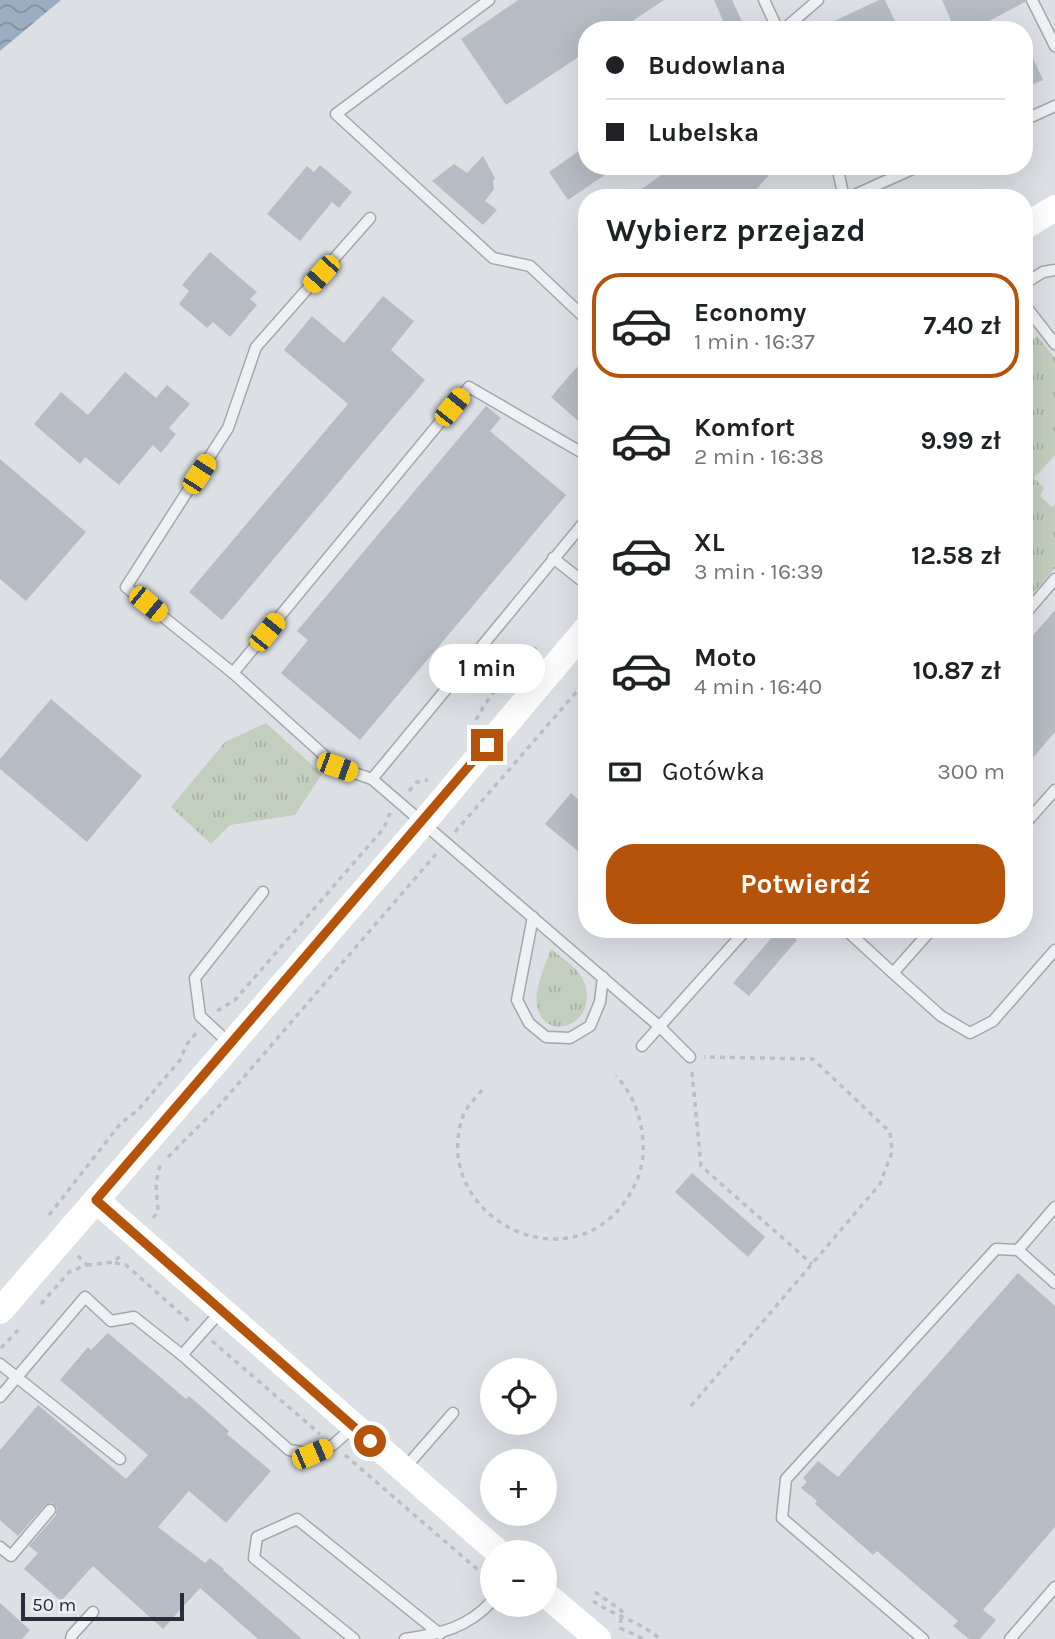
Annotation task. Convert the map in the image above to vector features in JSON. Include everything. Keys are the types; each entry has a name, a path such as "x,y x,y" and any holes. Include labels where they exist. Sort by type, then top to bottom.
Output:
{"street":[{"path":"1033,221 1055,208"},
{"path":"0,1311 578,638"},
{"path":"96,1200 484,1540"},
{"path":"557,1605 587,1635"}],"lane":[{"path":"488,0 336,114 494,258 530,266 578,311"},
{"path":"764,0 775,21"},
{"path":"791,21 818,0"},
{"path":"1032,0 1055,46"},
{"path":"1033,116 1055,106"},
{"path":"867,189 898,175"},
{"path":"370,218 256,347 228,428 126,587 233,673 337,767 372,779 603,977 690,1057"},
{"path":"1033,279 1044,272 1055,270"},
{"path":"1033,316 1055,344"},
{"path":"233,673 469,387 578,450"},
{"path":"372,779 578,529"},
{"path":"553,558 578,578"},
{"path":"1033,605 1055,579"},
{"path":"1033,815 1055,790"},
{"path":"230,1044 201,1016 195,978 263,892"},
{"path":"533,917 517,1000 529,1023 546,1037 570,1038 590,1026 600,1002 603,977"},
{"path":"642,1046 739,938"},
{"path":"855,938 941,1016 970,1033 993,1021 1055,950"},
{"path":"893,973 924,938"},
{"path":"1018,1250 1055,1208"},
{"path":"923,1639 782,1518 786,1479 996,1249 1018,1250 1055,1283"},
{"path":"0,1396 85,1297 111,1321 134,1317 182,1354 289,1450 312,1454 333,1445 353,1427"},
{"path":"182,1354 221,1311"},
{"path":"0,1364 120,1459"},
{"path":"404,1470 453,1413"},
{"path":"0,1547 11,1556 50,1510"},
{"path":"354,1639 254,1558 257,1537 297,1519 440,1634"},
{"path":"1010,1639 1055,1587"},
{"path":"71,1639 93,1612"},
{"path":"405,1639 440,1634 480,1614"}],"path":[{"path":"472,729 484,705 525,657 541,643"},
{"path":"158,1212 156,1184 160,1164 219,1107 578,690"},
{"path":"49,1215 121,1123 138,1110 180,1060 187,1044 220,1007 235,1000 384,828 387,817 417,782 429,780 437,772"},
{"path":"691,1406 812,1264 880,1184 892,1152 890,1132 813,1059 690,1057 701,1166 812,1264"},
{"path":"482,1090 464,1114 458,1144 462,1175 477,1202 499,1224 527,1236 557,1239 587,1232 613,1216 632,1192 643,1164 644,1133 635,1104 624,1084 615,1076"},
{"path":"83,1260 87,1265"},
{"path":"35,1311 69,1272 87,1265 116,1260 127,1265 480,1572"},
{"path":"0,1350 26,1320"},
{"path":"595,1592 622,1611 620,1628 644,1639"},
{"path":"589,1599 644,1625 660,1639"}],"green space":[{"path":"1037,336 1055,358 1055,455 1034,478 1044,488 1040,496 1052,507 1055,504 1055,568 1033,594 1033,339"},
{"path":"266,723 322,774 295,815 230,825 211,844 171,807 225,742"},
{"path":"551,949 580,974 587,993 586,1006 580,1017 571,1024 561,1026 551,1025 542,1018 536,999"}],"water":[{"path":"0,0 61,0 0,51"}],"building":[{"path":"518,0 664,0 632,21 578,21 578,57 506,105 461,39"},
{"path":"714,0 732,0 742,21 723,21"},
{"path":"879,0 885,0 895,21 834,21"},
{"path":"942,0 1025,0 989,21 951,21"},
{"path":"1033,58 1043,80 1033,84"},
{"path":"578,152 578,175 605,175 584,189 578,189 578,193 568,200 549,172"},
{"path":"483,156 495,178 494,189 485,201 497,210 483,225 432,181 454,164 467,173"},
{"path":"320,165 352,192 339,208 332,202 300,241 267,214 307,166 314,172"},
{"path":"661,175 769,175 757,189 642,189"},
{"path":"210,252 257,292 250,299 257,305 230,337 213,322 207,328 179,304 189,291 182,285"},
{"path":"383,296 414,321 391,350 425,380 222,620 189,592 348,404 284,350 312,316 344,343"},
{"path":"577,367 578,368 578,421 551,397"},
{"path":"125,372 156,398 167,385 190,404 169,428 176,434 161,453 153,445 119,485 85,457 80,464 34,424 61,392 88,415"},
{"path":"486,406 501,418 490,431 566,495 360,740 281,673 308,640 297,631"},
{"path":"0,459 86,532 26,601 0,579"},
{"path":"1055,610 1055,732 1033,758 1033,636"},
{"path":"51,699 142,776 87,842 0,769 0,759"},
{"path":"571,793 578,799 578,851 545,824"},
{"path":"771,938 797,940 749,996 733,983"},
{"path":"692,1173 765,1237 748,1257 675,1192"},
{"path":"1018,1273 1055,1306 1055,1527 983,1610 996,1620 980,1639 969,1639 953,1626 958,1621 877,1551 873,1555 815,1504 817,1501 801,1488 807,1482 803,1478 818,1461 838,1477"},
{"path":"108,1333 186,1399 189,1396 229,1431 227,1434 271,1471 226,1523 189,1491 158,1527 205,1563 210,1558 302,1639 258,1639 200,1588 163,1629 93,1566 61,1601 24,1569 38,1553 29,1546 56,1515 57,1508 52,1503 45,1505 18,1536 0,1520 0,1450 38,1405 126,1479 148,1455 60,1380 88,1347 91,1350"},
{"path":"0,1603 30,1630 22,1639 0,1639"}],"route":[{"path":"370,1441 96,1200 487,745"}]}
